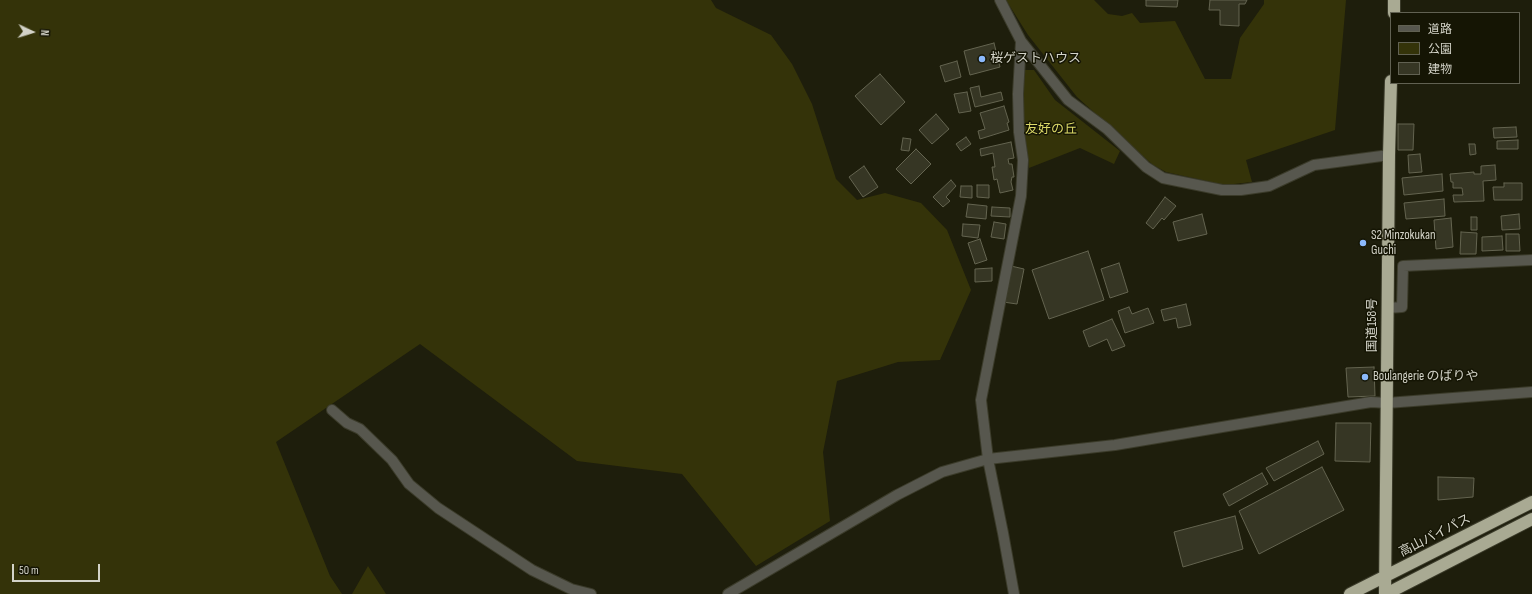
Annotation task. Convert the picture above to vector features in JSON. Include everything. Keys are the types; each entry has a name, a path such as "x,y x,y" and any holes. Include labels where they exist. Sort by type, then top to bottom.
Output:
{"highway":[{"path":"1394,0 1394,12"},
{"name":"国道158号","path":"1385,594 1387,308 1391,84"},
{"name":"高山バイパス","path":"1350,594 1532,502"},
{"path":"1385,594 1532,519"}],"street":[{"path":"1000,0 1021,41 1068,100 1107,130 1146,167 1163,178 1222,190 1241,190 1269,186 1314,165 1389,154"},
{"path":"1014,594 988,459 981,400 1021,196 1023,160 1019,132 1018,94 1021,41"},
{"path":"1387,308 1402,307 1403,266 1532,260"},
{"path":"728,594 897,495 942,472 988,459 1115,445 1371,402 1387,403 1532,392"},
{"path":"332,410 347,423 360,428 392,460 409,484 438,508 532,570 571,589 591,594"}],"green space":[{"path":"0,0 711,0 716,8 771,35 792,64 812,104 836,179 857,200 885,193 921,203 947,230 971,290 940,360 898,362 837,381 823,452 830,521 756,566 682,474 577,461 420,344 276,442 330,576 342,594 0,594"},
{"path":"1006,0 1094,0 1108,14 1122,16 1132,13 1140,23 1175,21 1205,79 1231,79 1240,38 1264,4 1264,0 1346,0 1335,130 1246,160 1252,182 1225,185 1166,172 1153,165 1077,97 1028,35"},
{"name":"友好の丘","path":"1025,70 1034,70 1055,100 1120,151 1114,164 1080,148 1029,168 1023,128 1023,77"},
{"path":"368,566 386,594 352,594"}],"building":[{"path":"1146,0 1178,0 1177,7 1146,6"},
{"path":"1210,0 1247,0 1245,4 1239,4 1239,26 1220,25 1220,10 1209,10"},
{"name":"桜ゲストハウス","path":"994,43 1000,67 970,75 964,51"},
{"path":"957,61 961,77 945,82 940,66"},
{"path":"880,74 905,102 881,125 855,96"},
{"path":"979,86 981,97 1001,92 1003,100 975,107 970,88"},
{"path":"967,92 971,111 959,113 954,94"},
{"path":"1004,106 1009,122 1007,123 1009,130 980,139 978,131 985,129 980,113"},
{"path":"936,114 949,129 932,144 919,130"},
{"path":"1398,124 1414,124 1413,150 1398,150"},
{"path":"1516,127 1517,137 1494,138 1493,128"},
{"path":"966,137 971,144 961,151 956,144"},
{"path":"903,138 911,139 909,151 901,150"},
{"path":"1518,140 1518,149 1497,149 1497,141"},
{"path":"1011,142 1014,158 1008,159 1009,164 1012,164 1014,177 1012,177 1011,182 1013,190 1000,193 997,179 994,180 992,167 995,167 993,153 981,156 980,149"},
{"path":"1469,144 1475,144 1476,154 1470,155"},
{"path":"916,149 931,164 911,184 896,169"},
{"path":"1420,154 1422,172 1409,173 1408,155"},
{"path":"1495,165 1496,180 1483,181 1484,201 1454,202 1453,195 1463,195 1462,188 1453,188 1453,182 1451,182 1450,174 1474,172 1474,174 1481,174 1481,166"},
{"path":"864,166 878,187 863,197 849,177"},
{"path":"1442,174 1443,191 1404,195 1402,178"},
{"path":"951,180 956,186 946,197 950,201 943,207 933,197"},
{"path":"1504,183 1522,183 1522,200 1494,200 1493,187 1504,187"},
{"path":"977,185 989,185 989,198 977,197"},
{"path":"961,186 972,186 972,198 960,197"},
{"path":"1165,197 1176,206 1164,220 1162,218 1153,229 1146,223"},
{"path":"1444,199 1445,216 1406,219 1404,203"},
{"path":"968,204 987,206 986,219 966,217"},
{"path":"992,207 1010,208 1010,217 991,216"},
{"path":"1202,214 1207,234 1178,241 1173,222"},
{"path":"1519,214 1520,229 1502,230 1501,216"},
{"path":"1471,217 1477,217 1477,230 1471,230"},
{"path":"1451,218 1453,247 1436,249 1434,220"},
{"path":"994,222 1006,224 1004,239 991,237"},
{"path":"963,224 980,225 978,238 962,236"},
{"path":"1461,232 1477,233 1476,254 1460,254"},
{"path":"1506,234 1519,234 1520,251 1506,251"},
{"path":"1502,236 1503,250 1482,251 1482,237"},
{"path":"980,239 987,260 975,264 968,243"},
{"path":"1088,251 1104,300 1049,319 1032,270"},
{"path":"1119,263 1128,292 1110,298 1101,269"},
{"path":"1011,266 1024,269 1017,304 1003,302"},
{"path":"992,268 992,281 975,282 975,269"},
{"path":"1186,304 1191,325 1178,328 1176,318 1164,321 1161,310"},
{"path":"1129,307 1132,314 1148,308 1154,323 1125,333 1118,311"},
{"path":"1112,319 1125,346 1112,351 1107,339 1089,347 1083,331"},
{"path":"1374,367 1375,396 1348,397 1346,368"},
{"path":"1336,423 1371,423 1370,462 1335,461"},
{"path":"1318,441 1324,454 1274,481 1266,468"},
{"path":"1322,467 1344,510 1259,554 1239,511"},
{"path":"1262,473 1268,484 1229,506 1223,494"},
{"path":"1438,477 1474,478 1473,497 1438,500"},
{"path":"1235,516 1243,549 1183,567 1174,532"}],"place":[{"name":"桜ゲストハウス","path":"982,59"},
{"name":"S2 Minzokukan Guchi","path":"1363,243"},
{"name":"Boulangerie のばりや","path":"1365,377"}]}
